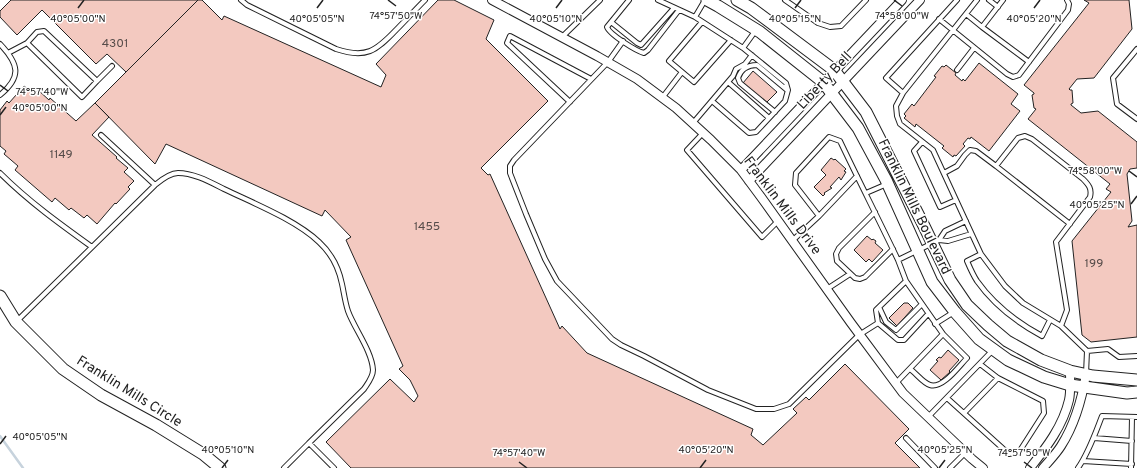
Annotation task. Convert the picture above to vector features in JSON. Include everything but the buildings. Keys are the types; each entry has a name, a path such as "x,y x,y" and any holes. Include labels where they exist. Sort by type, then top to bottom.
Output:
{"street":[{"name":"Franklin Mills Drive","path":"492,0 637,78 703,132 741,170 859,335 903,393 980,467"},
{"name":"Franklin Mills Boulevard","path":"706,0 756,30 823,82 832,93 858,128 888,184 932,282 955,312 979,339 1008,360 1044,377 1070,385 1137,392"},
{"name":"Franklin Mills Boulevard","path":"737,0 751,8 834,70 843,81 866,112 935,241 950,280 967,304 988,325 1007,341 1041,360 1070,372 1137,380"},
{"name":"Liberty Bell","path":"741,170 834,70 902,0"},
{"name":"Liberty Bell","path":"749,181 920,0"},
{"name":"Franklin Mills Circle","path":"0,296 16,322 63,369 101,395 156,425 220,468"},
{"path":"1030,468 1051,442 1061,422 1069,400 1070,372"},
{"path":"1043,468 1060,447 1074,422 1084,387 1086,374"}],"lane":[{"path":"240,0 247,5 336,49 360,53 371,51 382,45 425,0"},
{"path":"562,37 600,0"},
{"path":"629,0 607,27 608,31 639,52 644,53 648,50 677,9"},
{"path":"658,0 695,17 743,48 786,83 788,90 785,101 756,132 749,133 712,101"},
{"path":"695,17 706,0"},
{"path":"785,0 818,23 830,27 841,26 866,0"},
{"path":"903,93 886,78 957,0"},
{"path":"990,0 998,7"},
{"path":"982,27 1003,0"},
{"path":"939,19 1007,74 1013,76 1019,75 1068,10 1069,4 1067,0"},
{"path":"975,1 903,93 896,106 897,116 900,124 933,150 981,254 1005,286 1024,303 1061,326 1087,351 1086,374"},
{"path":"611,22 641,45 677,9"},
{"path":"966,14 1029,62"},
{"path":"702,22 669,61 694,82 731,40"},
{"path":"743,48 756,30"},
{"path":"8,53 27,43 37,32 44,31 97,81"},
{"path":"570,102 507,43 510,36 591,80"},
{"path":"623,41 608,62 514,160 510,166 510,173 526,214 545,259 558,281 612,339 621,345 708,390 756,409 774,409 789,404 859,335 878,323"},
{"path":"27,43 82,97 112,66"},
{"path":"0,44 8,53 16,68 14,80 0,95"},
{"path":"957,70 974,48"},
{"path":"1137,49 1113,78 1117,104 1137,119"},
{"path":"693,123 728,82 736,69 745,64 752,55"},
{"path":"775,112 740,83 738,78 739,73 751,65 757,65 788,90"},
{"path":"662,98 682,72"},
{"path":"728,82 769,118"},
{"path":"703,132 687,150 762,236 778,221"},
{"path":"100,135 155,185"},
{"path":"996,166 1018,138 1025,136 1032,139 1090,186 1092,192 1090,197 1056,242 1066,310 1061,326"},
{"path":"819,216 794,185 796,173 829,137 840,141 893,249 906,281 942,334 967,358 941,384 929,385 910,368"},
{"path":"922,142 914,151 940,207 956,200"},
{"path":"944,173 957,166 970,150 976,151 1070,224"},
{"path":"16,322 155,185 167,176 177,172 192,175 260,206 301,228 320,243 334,262 340,276 349,312 369,355 373,372 364,389 284,468"},
{"path":"0,173 36,206 92,247"},
{"path":"792,241 819,216 857,176"},
{"path":"866,193 888,184"},
{"path":"875,212 840,248 836,254 837,261 854,278 860,279 865,277 893,249"},
{"path":"898,260 935,241 945,231 966,221"},
{"path":"935,241 948,241 971,234"},
{"path":"981,254 967,261 977,281 995,302 1023,326 1042,336 1050,320"},
{"path":"827,289 850,274"},
{"path":"906,281 876,310 878,323 898,340 904,340 928,314"},
{"path":"879,307 886,322 896,330 922,304"},
{"path":"936,324 955,312"},
{"path":"896,384 942,334"},
{"path":"1087,351 1108,349 1119,357 1137,356"},
{"path":"928,417 993,350"},
{"path":"947,398 1009,454 1019,452 1044,413 1043,401 998,378 980,364"},
{"path":"964,413 998,378"},
{"path":"1078,468 1094,438 1102,416 1135,417 1132,441 1132,466 1083,461"},
{"path":"906,438 935,468"},
{"path":"1094,438 1132,441"},
{"path":"309,443 334,468"},
{"path":"950,468 965,453"}],"waterway":[{"path":"0,436 23,468"}]}
